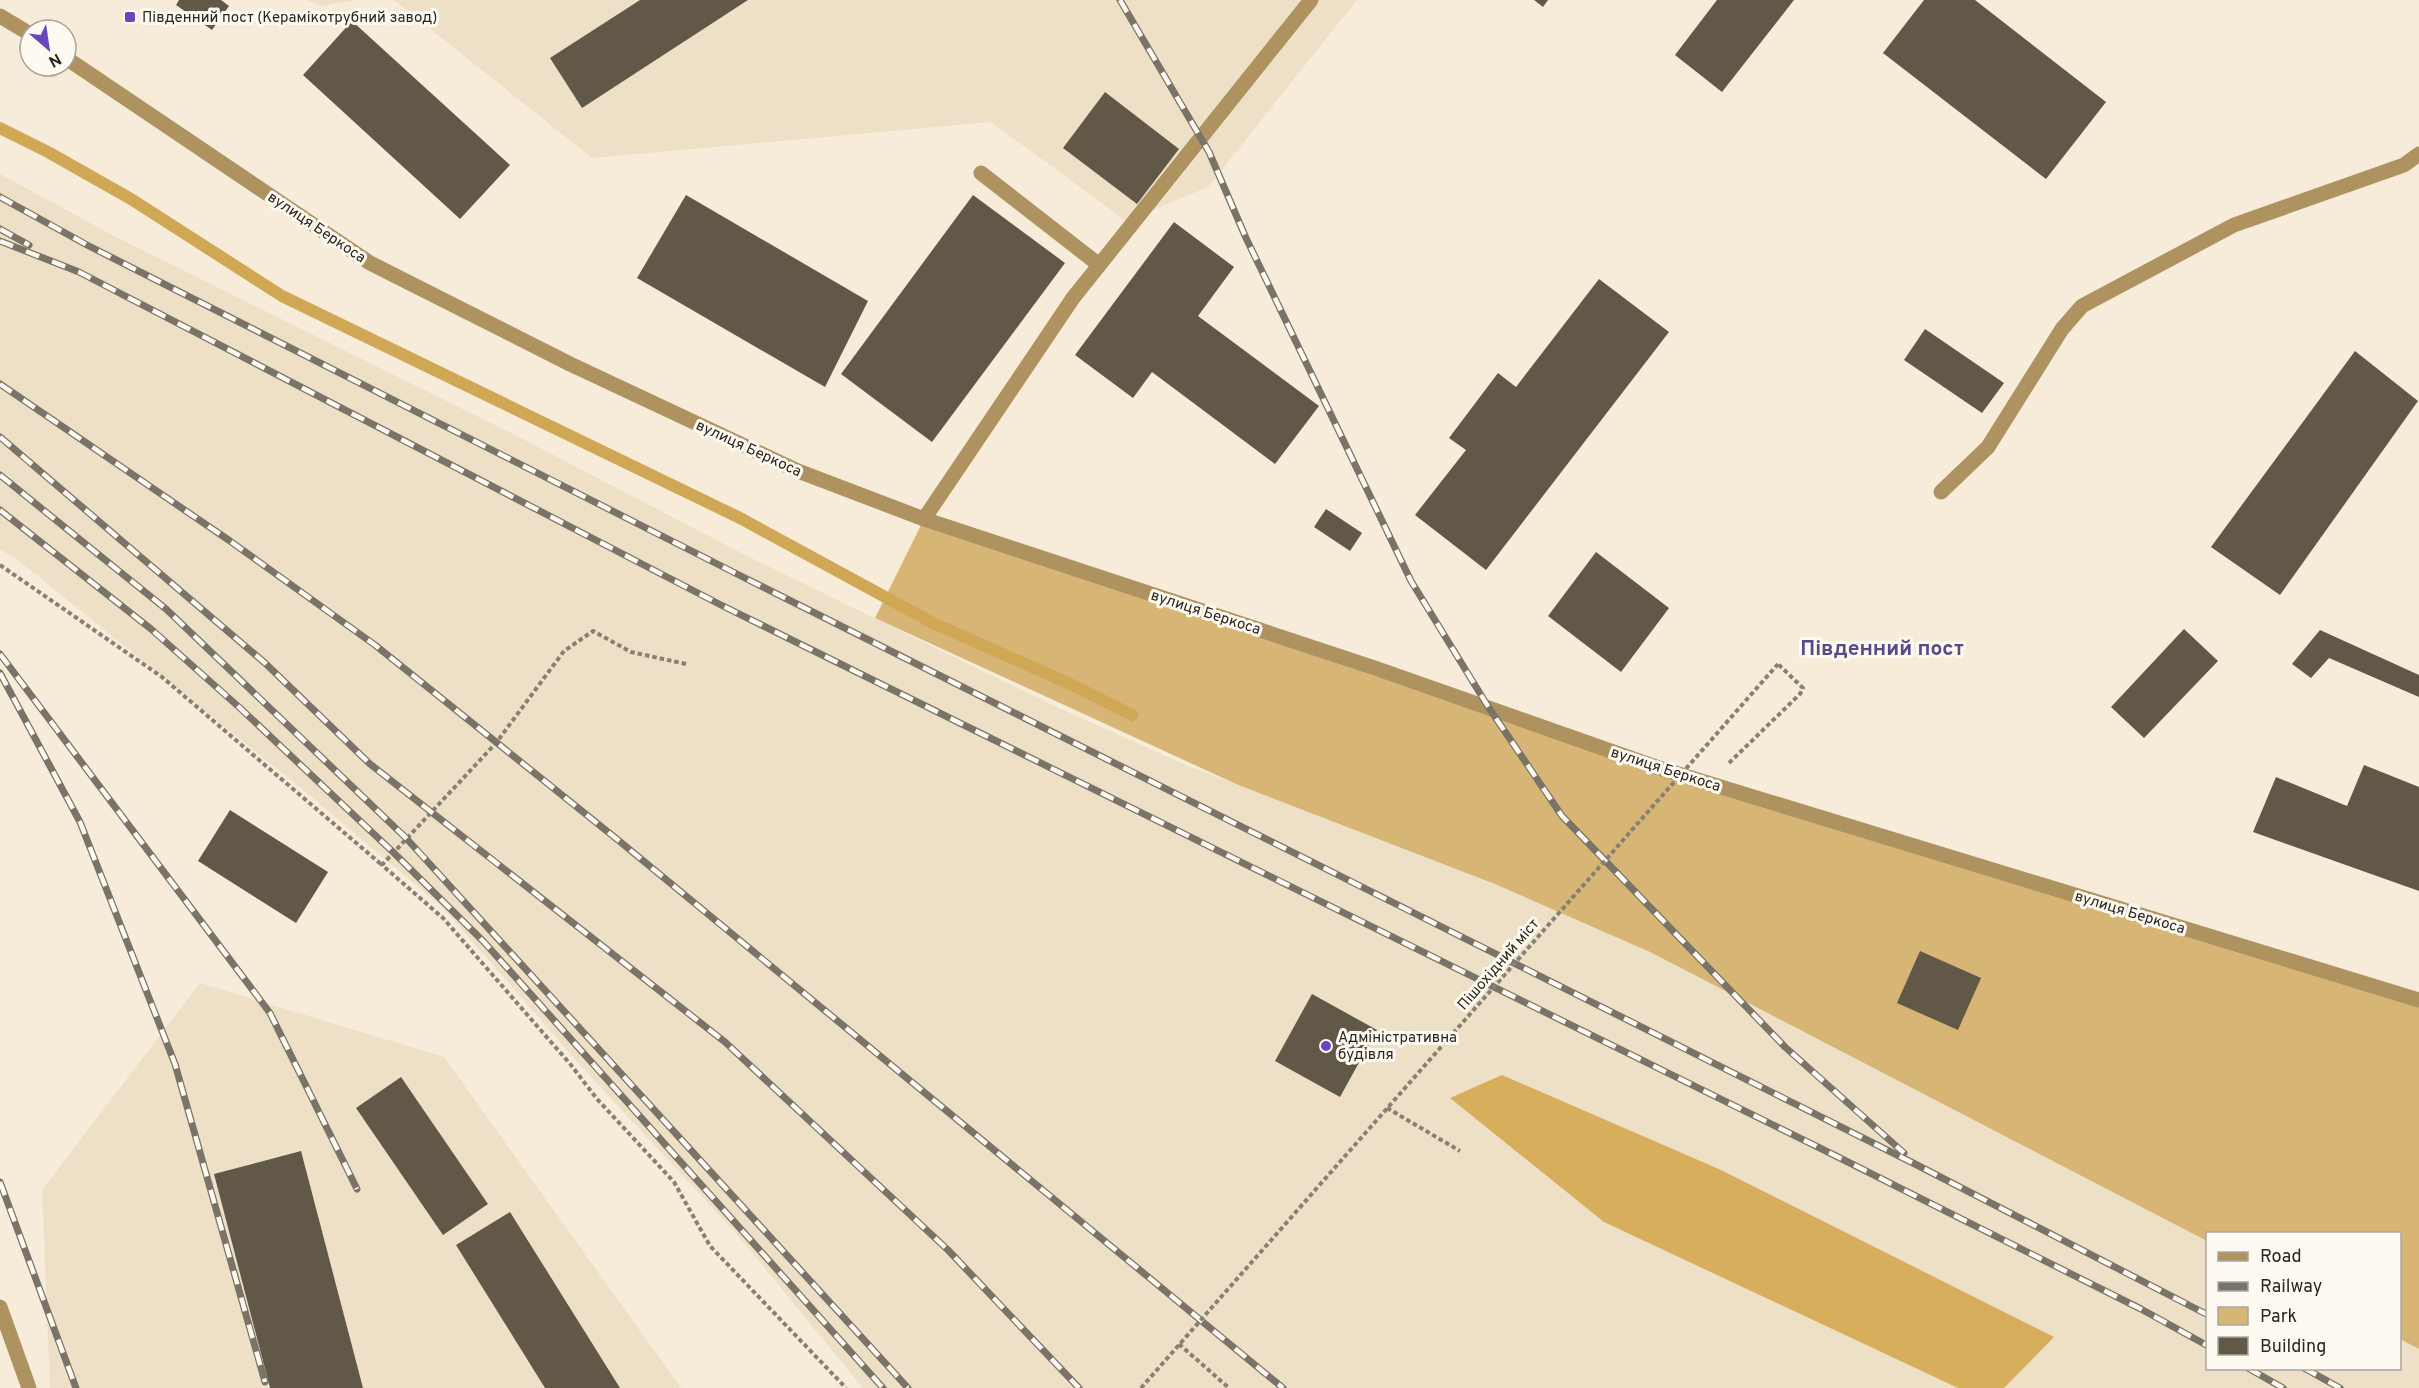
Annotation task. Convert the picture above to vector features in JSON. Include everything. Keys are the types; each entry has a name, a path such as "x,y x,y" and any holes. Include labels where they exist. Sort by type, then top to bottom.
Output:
{"street":[{"path":"924,519 1072,298 1311,0"},
{"path":"0,16 18,27"},
{"name":"вулиця Беркоса","path":"78,66 370,263 570,364 798,471 924,519 1375,668 1662,769 2419,1000"},
{"path":"1941,492 1988,447 2062,329 2082,306 2234,225 2404,165 2419,154"},
{"path":"981,173 1098,264"},
{"path":"0,1307 29,1388"}],"path":[{"path":"0,566 162,677 443,918 572,1065 597,1099 674,1182 710,1246 846,1388"},
{"path":"382,865 496,743 564,651 593,631 631,652 686,663"},
{"name":"Пішохідний міст","path":"1141,1388 1778,664 1803,688 1800,694 1741,750"},
{"path":"1386,1108 1460,1151"},
{"path":"1179,1344 1229,1388"}],"shaded area":[{"path":"306,0 355,0 321,6"},
{"path":"394,0 1357,0 1208,187 1126,221 991,122 592,158"},
{"path":"0,174 116,237 517,436 749,557 1048,703 1188,766 1481,877 1607,930 2206,1240 2206,1370 2401,1370 2401,1340 2419,1349 2419,1388 863,1388 734,1231 579,1064 444,909 302,789 19,561 0,549"},
{"path":"200,983 444,1057 681,1388 50,1388 42,1190"},
{"path":"1502,1075 1721,1170 2054,1337 2004,1388 1958,1388 1604,1222 1450,1098"}],"green space":[{"path":"924,519 1670,764 2044,884 2419,1000 2419,1349 2401,1340 2401,1232 2206,1232 2206,1240 1650,952 1495,884 1236,784 875,618"}],"building":[{"path":"179,0 221,0 229,6 212,30 176,5"},
{"path":"640,0 748,0 582,108 550,58"},
{"path":"1534,0 1548,0 1543,7"},
{"path":"1717,0 1794,0 1722,92 1675,55"},
{"path":"1924,0 1975,0 2106,102 2046,179 1883,53"},
{"path":"352,21 510,165 460,219 303,75"},
{"path":"1105,92 1179,149 1137,204 1063,148"},
{"path":"686,195 868,301 825,387 637,278"},
{"path":"973,195 1065,263 932,442 841,374"},
{"path":"1174,222 1234,267 1198,316 1319,406 1275,464 1152,372 1133,398 1075,355"},
{"path":"1599,279 1669,332 1486,570 1415,515 1466,450 1449,438 1498,373 1516,387"},
{"path":"1925,329 2004,383 1982,413 1904,360"},
{"path":"2355,351 2418,401 2280,595 2211,547"},
{"path":"1326,509 1362,533 1350,551 1314,527"},
{"path":"1596,552 1669,608 1621,672 1548,616"},
{"path":"2184,629 2218,661 2144,738 2111,707"},
{"path":"2320,630 2419,675 2419,697 2329,658 2311,678 2292,664"},
{"path":"2364,765 2419,787 2419,891 2253,832 2276,777 2347,806"},
{"path":"230,810 328,872 296,923 198,861"},
{"path":"1920,951 1981,978 1958,1030 1897,1003"},
{"name":"Адміністративна будівля","path":"1312,994 1377,1030 1340,1097 1275,1061"},
{"path":"401,1077 488,1204 443,1235 356,1108"},
{"path":"301,1151 363,1388 270,1388 214,1174"},
{"path":"510,1212 620,1388 545,1388 456,1245"}],"waterway":[{"path":"0,128 131,199 282,296 740,518 933,623 1068,683 1132,715"}],"railway":[{"path":"1120,0 1209,152 1246,238 1411,581 1489,708 1562,816 1785,1047 1904,1153"},
{"path":"0,197 87,245 739,575 1917,1165 2206,1314"},
{"path":"0,229 29,245"},
{"path":"0,241 79,272 721,605 1834,1155 2141,1309 2206,1345"},
{"path":"0,384 230,541 375,645 618,840 1283,1388"},
{"path":"0,437 265,663 370,764 725,1042 948,1250 1079,1388"},
{"path":"0,475 166,609 406,838 908,1388"},
{"path":"0,510 151,629 240,708 393,852 484,942 883,1388"},
{"path":"0,654 270,1013 357,1189"},
{"path":"0,673 80,822 175,1064 265,1382"},
{"path":"0,1182 76,1388"},
{"path":"2252,1370 2283,1388"},
{"path":"2308,1370 2340,1388"}],"place":[{"name":"Південний пост (Керамікотрубний завод)","path":"130,17"},
{"name":"Адміністративна будівля","path":"1326,1046"}],"district":[{"name":"Південний пост","path":"1882,648"}]}
